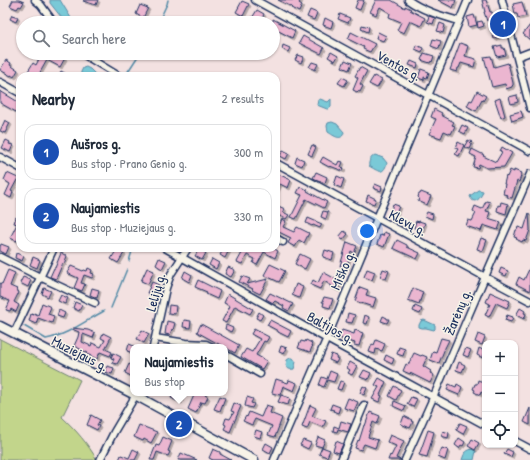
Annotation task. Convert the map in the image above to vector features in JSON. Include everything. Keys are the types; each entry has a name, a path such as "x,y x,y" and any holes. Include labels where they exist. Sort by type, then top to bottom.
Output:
{"main road":[{"name":"Muziejaus g.","path":"0,326 130,391"},
{"name":"Muziejaus g.","path":"140,396 254,460"}],"street":[{"path":"35,0 41,5 49,16"},
{"name":"Ventos g.","path":"255,0 530,152"},
{"path":"408,0 426,10 459,22"},
{"name":"Miško g.","path":"274,460 327,339 468,0"},
{"path":"502,0 530,108"},
{"path":"517,57 530,52"},
{"path":"93,60 112,72"},
{"path":"0,82 16,91"},
{"path":"0,157 16,166"},
{"name":"Klevų g.","path":"280,165 530,301"},
{"name":"Žarėnų g.","path":"406,460 484,277 530,174"},
{"path":"14,333 52,252"},
{"name":"Baltijos g.","path":"173,252 433,398 482,423"},
{"name":"Lelijų g.","path":"154,344 166,288 171,274 185,252"},
{"path":"0,257 95,303"},
{"path":"155,338 186,343 206,344"},
{"path":"228,356 260,374"},
{"path":"100,460 135,396"},
{"path":"341,460 364,405"},
{"path":"518,443 530,449"}],"green space":[{"path":"0,339 80,380 62,417 90,448 97,460 0,460"}],"water":[{"path":"50,0 60,0 70,16 60,16 50,3"},
{"path":"86,67 93,72 81,72 83,68"},
{"path":"320,99 328,102 331,99 331,107 327,109 317,105 318,100"},
{"path":"332,122 337,124 344,132 342,137 338,137 328,132 328,123"},
{"path":"375,155 383,158 387,163 384,170 378,171 369,166 370,160"},
{"path":"478,190 483,191 482,194 479,199 473,201 470,196"},
{"path":"424,320 435,325 435,329 419,327 421,321"},
{"path":"293,358 296,362 294,369 289,369 286,366 287,360"},
{"path":"472,449 476,451 474,460 462,460 465,453"}],"building":[{"path":"13,0 24,2 21,7 19,6 17,9 10,6"},
{"path":"98,0 96,5 83,1"},
{"path":"278,0 301,0 299,3 302,5 299,12"},
{"path":"358,0 364,0 360,10 355,8"},
{"path":"376,0 391,0 405,8 405,6 411,9 410,10 425,18 421,26 410,21 404,33 397,30 401,22 389,17 390,13 380,7 376,15 370,12"},
{"path":"438,0 456,0 453,8"},
{"path":"482,0 486,0 494,19 487,21"},
{"path":"242,1 249,4 243,16 236,12"},
{"path":"522,2 526,16 518,18 517,14 515,14 513,4"},
{"path":"140,5 148,8 144,16 136,14"},
{"path":"257,10 264,14 263,16 253,16"},
{"path":"310,10 317,13 314,20 307,17"},
{"path":"340,14 350,18 348,23 338,19"},
{"path":"12,15 16,16 16,22 10,19"},
{"path":"474,15 477,25 469,27 467,17"},
{"path":"429,16 435,18 433,24 427,22"},
{"path":"325,18 333,22 331,28 323,25"},
{"path":"482,21 484,26 478,28 477,22"},
{"path":"280,23 295,31 292,38 280,32"},
{"path":"440,23 445,25 443,33 437,31"},
{"path":"362,25 369,27 368,32 361,29"},
{"path":"530,25 530,40 523,34"},
{"path":"498,28 500,36 494,39 491,30"},
{"path":"351,32 375,44 370,52 363,49 364,47 348,39"},
{"path":"378,32 386,36 383,41 376,38"},
{"path":"303,36 324,48 321,54 299,43"},
{"path":"433,39 441,41 439,49 431,46"},
{"path":"460,43 468,46 465,56 476,59 474,67 461,63 457,72 450,70"},
{"path":"283,45 290,48 288,52 282,49"},
{"path":"416,45 423,48 422,52 415,49"},
{"path":"502,45 506,55 497,57 494,47"},
{"path":"331,52 338,56 335,61 328,57"},
{"path":"424,53 434,56 432,62 431,61 430,63 421,60"},
{"path":"298,55 304,57 301,63 295,60"},
{"path":"491,56 494,67 508,63 513,83 512,87 506,89 505,84 492,87 484,57"},
{"path":"6,60 11,63 10,65 18,70 14,77 0,70"},
{"path":"38,60 47,60 40,72 27,72 33,63 36,65"},
{"path":"47,60 64,60 60,67"},
{"path":"345,60 352,63 349,70 342,67"},
{"path":"411,61 418,64 417,68 409,65"},
{"path":"312,62 318,64 315,70 309,67"},
{"path":"360,67 367,71 360,84 363,86 360,92 357,92 353,90 358,78 355,76"},
{"path":"421,69 429,72 427,78 424,77 424,80 418,78"},
{"path":"374,76 382,80 377,88 369,84"},
{"path":"342,77 348,80 344,86 338,83"},
{"path":"0,91 16,101 16,112 0,103"},
{"path":"477,91 486,96 476,111 467,106 470,100 472,101"},
{"path":"517,95 518,102 511,104 509,97"},
{"path":"500,98 505,116 501,118 495,100"},
{"path":"434,109 442,113 441,115 454,122 452,125 455,126 451,134 444,131 441,138 429,134 436,119 431,117"},
{"path":"521,111 523,117 512,121 510,114"},
{"path":"5,120 10,123 5,133 0,131"},
{"path":"462,125 468,128 465,134 459,131"},
{"path":"6,140 10,142 9,144 13,145 10,152 2,148"},
{"path":"468,140 472,142 470,144 472,145 470,149 464,147"},
{"path":"458,142 464,145 459,156 455,154 458,149 456,148"},
{"path":"312,145 316,147 312,156 308,154"},
{"path":"502,147 512,153 504,167 487,168 479,164 478,168 473,167 476,157 470,154 472,149 496,162 502,152 500,151"},
{"path":"283,150 289,153 286,159 280,156"},
{"path":"297,157 304,160 302,166 295,163"},
{"path":"323,157 337,165 339,161 343,162 341,167 344,168 343,171 330,166 329,167 320,162"},
{"path":"510,170 521,173 512,198 503,194 506,176 507,177"},
{"path":"316,172 327,177 325,183 313,178"},
{"path":"7,173 16,177 16,182 11,191 13,192 11,198 5,195 10,184 4,180"},
{"path":"280,175 291,180 288,188 280,184"},
{"path":"337,176 344,179 341,188 334,185"},
{"path":"375,184 382,187 381,191 373,188"},
{"path":"300,187 308,190 307,191 327,202 324,208 306,199 296,219 291,217 302,195 297,193"},
{"path":"421,192 431,196 427,205 418,201 419,194"},
{"path":"368,195 376,199 374,204 366,201"},
{"path":"486,201 490,202 486,211 490,212 488,218 501,222 498,230 483,225 481,231 466,226 468,220 472,221 476,213 473,211 475,206 482,209"},
{"path":"501,202 508,204 506,214 497,211 498,205 500,206"},
{"path":"393,204 399,206 395,217 389,215"},
{"path":"280,207 285,209 283,212 289,215 286,219 280,216"},
{"path":"323,211 328,212 326,219 321,217"},
{"path":"427,212 433,214 432,219 425,216"},
{"path":"529,213 530,230 526,241 523,240 522,242 514,237 518,227 524,229"},
{"path":"308,218 322,224 320,228 306,223"},
{"path":"282,219 286,221 283,227 294,232 297,227 309,233 304,243 299,240 295,247 288,243 291,238 280,232 280,224"},
{"path":"416,221 425,223 422,231 414,228"},
{"path":"16,226 16,241 10,238"},
{"path":"344,231 348,234 343,240 339,237"},
{"path":"384,232 389,234 384,247 377,244 380,235 383,236"},
{"path":"481,238 487,240 483,251 477,249"},
{"path":"397,240 420,253 417,259 393,248"},
{"path":"347,242 357,246 354,253 351,251 347,268 340,266"},
{"path":"1,244 9,247 6,254 0,251"},
{"path":"325,250 334,253 332,260 323,257"},
{"path":"115,252 124,253 118,263 111,259"},
{"path":"197,252 206,253 202,260 195,256"},
{"path":"222,252 228,252 225,258 220,255"},
{"path":"264,252 257,265 253,263 255,259 247,255 242,264 237,262 242,253 240,253"},
{"path":"264,252 278,252 275,258"},
{"path":"16,253 24,256 22,261 15,258"},
{"path":"61,253 67,256 56,279 50,277"},
{"path":"300,254 310,259 305,269 295,264"},
{"path":"33,257 40,260 37,268 30,265"},
{"path":"159,258 166,261 162,269 156,265"},
{"path":"212,259 219,263 216,269 209,265"},
{"path":"270,264 285,271 279,282 264,275"},
{"path":"71,266 83,271 87,271 88,268 92,270 91,273 94,274 92,278 84,275 81,283 85,284 82,291 74,288 78,278 67,273"},
{"path":"228,267 235,270 231,277 225,274"},
{"path":"530,267 530,291 516,284 519,277 524,280"},
{"path":"147,268 154,271 148,284 141,281"},
{"path":"501,268 508,271 506,276 499,273"},
{"path":"367,269 375,272 372,280 364,277"},
{"path":"383,269 389,271 386,279 380,277"},
{"path":"8,270 15,273 10,286 17,289 16,290 19,292 14,302 19,305 16,312 11,309 10,311 6,310 10,301 0,297 0,283 2,284"},
{"path":"185,271 192,275 189,282 182,278"},
{"path":"323,272 341,282 337,290 324,281 320,289 311,285 313,280 318,283"},
{"path":"242,276 250,279 247,284 268,279 260,294 239,282"},
{"path":"23,277 31,280 28,287 20,283"},
{"path":"198,280 220,291 217,299 206,294 207,292 195,287"},
{"path":"152,282 159,285 153,296 147,293"},
{"path":"296,284 303,287 299,298 292,295"},
{"path":"360,287 368,290 366,295 376,298 373,307 355,301"},
{"path":"44,288 51,291 48,297 42,294"},
{"path":"92,288 99,290 97,298 90,295"},
{"path":"413,288 423,292 419,304 408,300"},
{"path":"490,292 510,301 507,308 496,303 489,317 485,315 490,304 486,302"},
{"path":"270,293 293,304 289,311 275,301 273,303 266,299"},
{"path":"228,294 253,309 250,314 235,306 226,323 222,321 230,306 224,303"},
{"path":"61,295 68,298 65,304 58,301"},
{"path":"324,297 333,299 330,308 323,306 324,302 322,302"},
{"path":"75,302 82,305 79,311 73,308"},
{"path":"42,303 51,307 48,314 54,316 52,323 38,318 36,324 29,321 31,314 34,315 34,313 38,315"},
{"path":"169,305 176,306 175,314 168,313"},
{"path":"415,306 422,309 420,314 413,311"},
{"path":"520,308 525,311 524,313 526,314 524,319 516,315"},
{"path":"59,310 65,313 63,318 57,316"},
{"path":"259,312 263,315 260,320 256,318"},
{"path":"348,313 355,315 352,323 346,322"},
{"path":"365,315 369,317 367,324 363,323"},
{"path":"507,315 513,317 511,322 505,320"},
{"path":"383,316 389,319 387,323 381,321"},
{"path":"184,320 191,321 190,328 183,327"},
{"path":"270,320 291,331 288,337 267,325"},
{"path":"167,321 175,323 170,335 165,334"},
{"path":"201,324 239,345 235,353 228,349 228,344 219,344 197,332"},
{"path":"226,325 233,328 231,332 225,329"},
{"path":"72,329 88,330 95,333 93,338 83,334 82,342 91,346 92,343 101,347 105,340 101,338 103,333 111,337 105,349 112,352 110,356 100,352 97,359 74,346 79,332"},
{"path":"254,329 269,337 266,342 264,341 256,355 267,361 262,369 241,357 246,349 252,352 260,339 251,334"},
{"path":"142,330 149,334 144,343 137,339"},
{"path":"342,330 354,334 355,330 363,333 359,346 354,345 355,343 339,338"},
{"path":"478,334 485,337 484,340 482,340 482,345 475,342"},
{"path":"441,338 449,340 439,363 430,360 433,351 436,352"},
{"path":"306,340 312,343 310,352 298,348 301,341 305,342"},
{"path":"376,340 385,344 382,351 376,349 375,354 369,352 372,344 374,345"},
{"path":"129,344 130,352 127,351"},
{"path":"281,346 287,348 284,354 279,352"},
{"path":"399,347 405,349 403,356 397,354"},
{"path":"466,348 471,350 468,357 463,355"},
{"path":"479,348 482,350 482,358 477,355"},
{"path":"113,353 121,357 117,364 112,363 114,359 111,358"},
{"path":"414,353 427,357 423,366 434,375 430,383 403,371"},
{"path":"331,354 337,356 336,358 338,359 336,363 329,360"},
{"path":"386,355 394,359 392,364 384,360"},
{"path":"350,362 357,366 352,375 348,373 350,370 347,368"},
{"path":"459,362 465,365 462,372 456,370"},
{"path":"129,364 130,364 130,376 125,373"},
{"path":"107,366 114,368 112,374 105,372"},
{"path":"364,370 371,373 368,380 360,377"},
{"path":"330,371 337,374 334,382 327,380 324,387 319,385 322,377 327,379"},
{"path":"379,378 386,382 380,395 382,396 379,402 372,399 379,387 375,385"},
{"path":"276,379 288,383 289,380 297,383 294,391 283,386 280,395 272,393"},
{"path":"478,380 482,382 482,392 480,395 474,392 475,390 473,389 475,384 477,384"},
{"path":"340,381 344,382 341,390 337,389"},
{"path":"449,384 456,387 457,384 462,387 459,395 447,390"},
{"path":"363,386 367,388 364,395 360,393"},
{"path":"394,386 401,390 396,400 389,396"},
{"path":"281,395 290,398 288,405 278,402"},
{"path":"172,396 183,396 180,402 171,398"},
{"path":"194,396 208,397 205,403 201,402 196,413 188,409"},
{"path":"220,396 225,398 220,411 214,409"},
{"path":"247,397 253,399 251,403 254,404 252,408 245,406"},
{"path":"411,397 417,399 413,407 407,404"},
{"path":"348,398 358,402 354,411 344,408"},
{"path":"394,401 406,406 404,411 393,406"},
{"path":"234,403 241,406 230,432 224,429 226,425 224,424 226,418 230,419 234,412 231,411"},
{"path":"332,404 340,407 338,413 330,409"},
{"path":"266,405 272,407 270,413 282,418 275,437 268,435 272,426 255,419 252,425 243,421 249,412 261,417"},
{"path":"310,405 316,408 312,416 326,421 323,427 310,422 307,429 302,427"},
{"path":"530,408 530,425 524,422"},
{"path":"370,412 380,416 377,424 373,422 368,437 378,440 375,448 364,444 361,450 355,448"},
{"path":"91,415 100,420 97,425 99,426 97,430 87,425"},
{"path":"404,416 413,422 410,428 401,424"},
{"path":"341,421 351,424 348,432 338,429 337,432 333,431 334,426 339,428"},
{"path":"460,423 467,426 463,434 456,430"},
{"path":"139,425 157,432 151,443 144,439 143,441 134,437"},
{"path":"256,430 262,432 260,438 254,436"},
{"path":"428,430 434,432 427,457 419,455"},
{"path":"443,431 449,433 448,438 441,436"},
{"path":"390,435 404,441 396,458 401,460 388,460 396,446 387,442"},
{"path":"163,437 172,441 168,451 170,452 168,456 157,452 154,460 150,460 156,445 159,446"},
{"path":"318,437 325,440 322,447 315,445"},
{"path":"459,438 465,442 463,446 461,445 459,448 455,445"},
{"path":"472,439 479,443 475,450 468,446"},
{"path":"303,440 311,443 308,449 300,445"},
{"path":"336,441 343,444 339,453 333,451"},
{"path":"266,443 273,447 270,453 263,449"},
{"path":"322,447 330,450 327,457 319,454"},
{"path":"442,448 448,450 445,460 438,457"},
{"path":"133,449 139,452 135,460 119,460 121,455 129,458"},
{"path":"213,449 231,460 213,460 209,458"},
{"path":"507,449 513,452 511,457 504,454"},
{"path":"181,453 197,460 178,460"}],"waterway":[{"path":"161,16 168,0"},
{"path":"128,72 135,60"},
{"path":"129,261 132,252"},
{"path":"111,308 127,269"},
{"path":"24,326 46,339 69,331 104,311"}],"place":[{"name":"Aušros g.","path":"503,24"},
{"name":"Naujamiestis","path":"179,424"}]}
